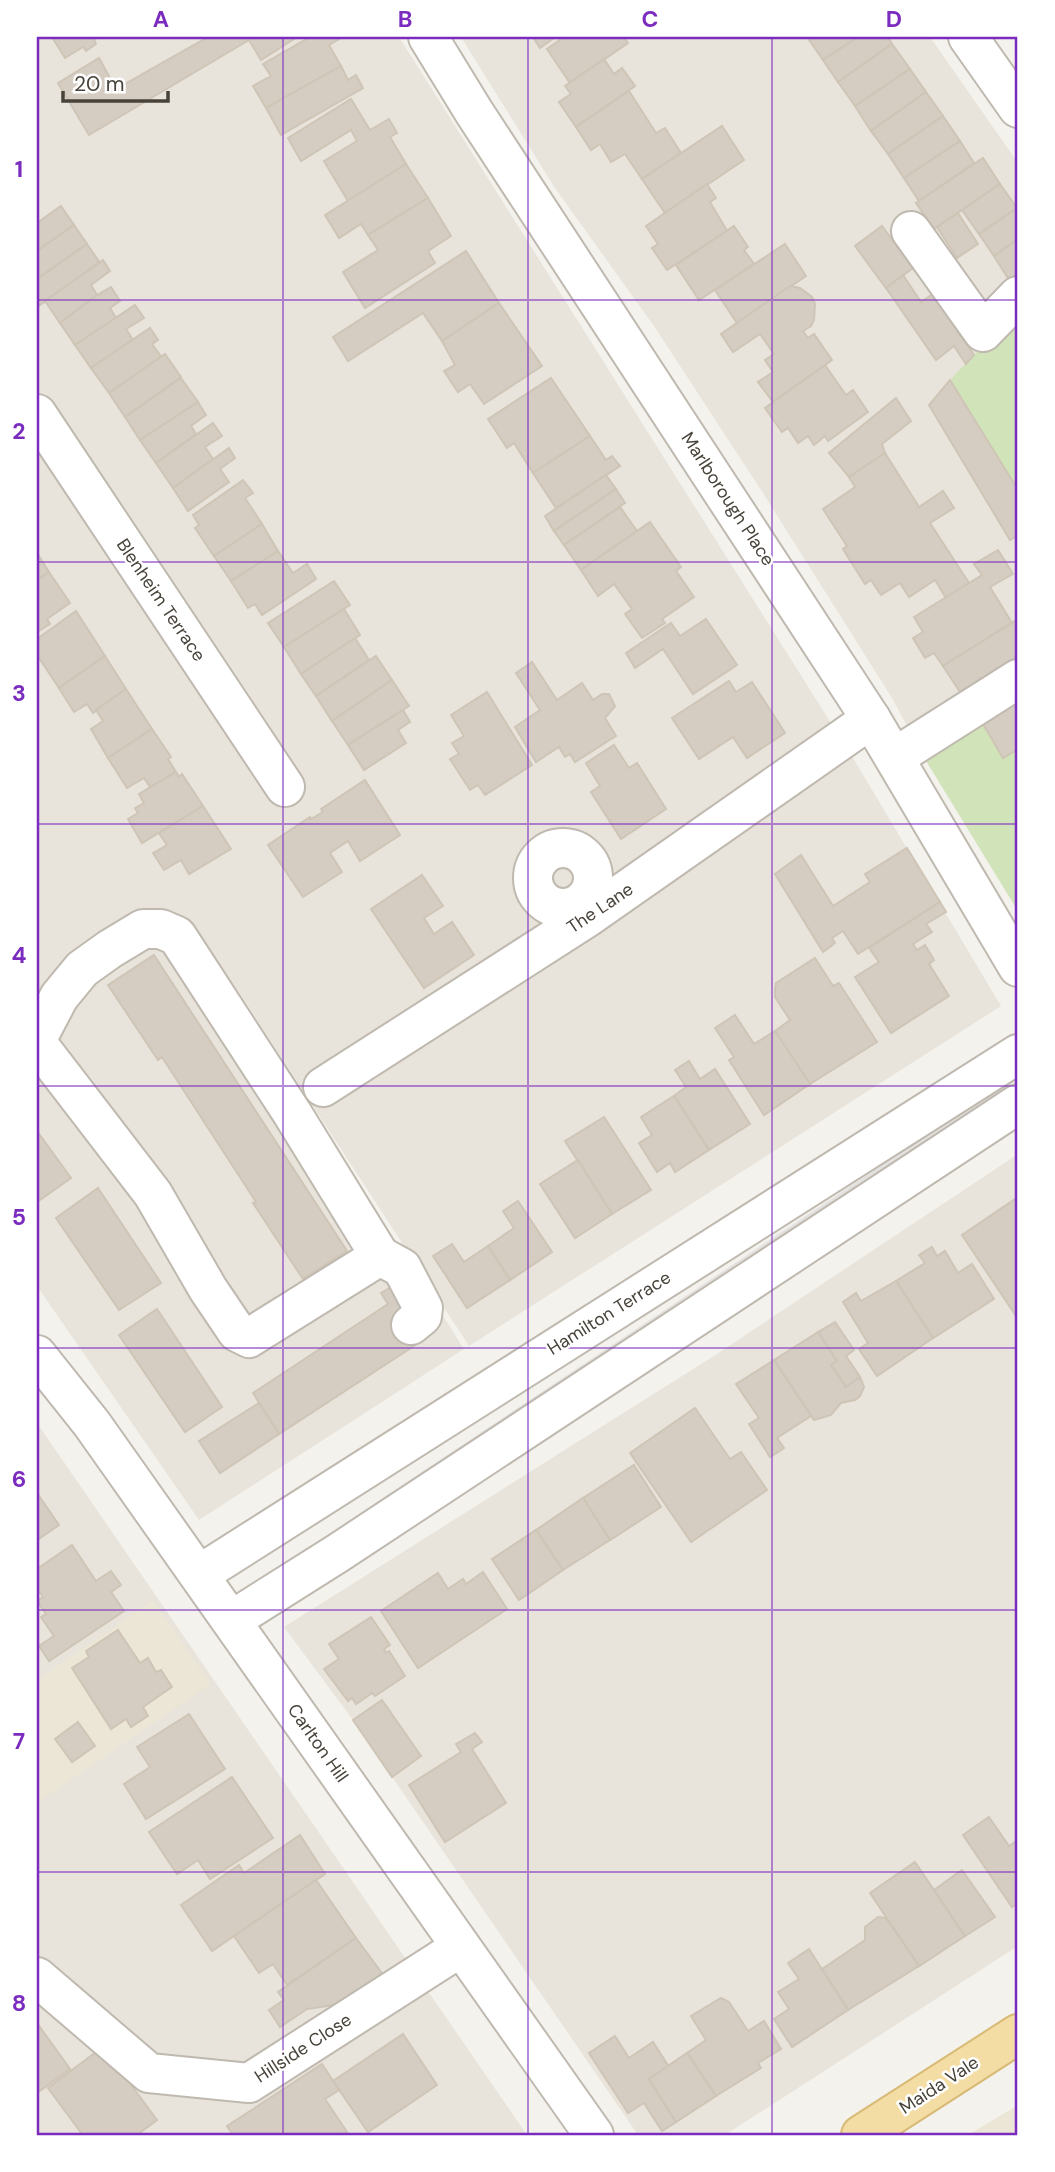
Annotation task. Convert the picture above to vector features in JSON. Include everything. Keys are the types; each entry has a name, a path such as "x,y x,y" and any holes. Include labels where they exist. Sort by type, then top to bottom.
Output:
{"main road":[{"name":"Maida Vale","path":"860,2135 1018,2034"}],"street":[{"name":"Marlborough Place","path":"428,37 474,112 871,719 1018,967"},
{"path":"968,37 1016,100"},
{"path":"911,231 982,332 1018,296"},
{"name":"Blenheim Terrace","path":"37,414 285,787"},
{"path":"895,757 1018,680"},
{"name":"The Lane","path":"323,1087 871,719"},
{"path":"380,1256 249,1338 237,1332 208,1290 152,1194 37,1041 59,997 82,969 144,929 161,929 177,936 292,1113 380,1256 402,1268 423,1308 422,1316 411,1325"},
{"name":"Hamilton Terrace","path":"200,1574 1018,1054"},
{"path":"232,1620 350,1546 1018,1104"},
{"name":"Carlton Hill","path":"37,1355 92,1424 200,1574 594,2135"},
{"name":"Hillside Close","path":"37,1977 149,2073 249,2083 461,1947"}],"shaded area":[{"path":"37,37 399,37 853,758 1001,1006 469,1346 224,969 464,1349 199,1520 37,1286"},
{"path":"461,37 930,37 1018,163 1018,911 925,759 892,698 761,490 654,326 555,188"},
{"path":"1005,1083 1013,1092 351,1535 344,1524"},
{"path":"1018,1154 1018,1946 725,2135 638,2135 353,1720 284,1627 717,1354"},
{"path":"37,1423 527,2135 37,2135"},
{"path":"153,1600 211,1684 37,1803 37,1680"},
{"path":"1018,2105 1018,2135 968,2135"}],"green space":[{"path":"1018,309 1018,490 950,380"},
{"path":"983,724 1003,757 1018,749 1018,911 925,759"}],"building":[{"path":"52,37 98,37 94,39 96,44 86,51 83,47 65,58"},
{"path":"208,37 297,37 261,60 249,40 89,135 58,83 99,58 116,89"},
{"path":"310,37 338,37 339,39 329,45 341,66 266,108 253,86 271,76 263,64"},
{"path":"533,37 555,37 540,48"},
{"path":"564,37 624,37 628,43 570,83 547,49"},
{"path":"807,37 858,37 823,60"},
{"path":"858,37 888,37 892,44 838,82 823,60"},
{"path":"892,44 910,69 855,106 838,82"},
{"path":"604,59 614,74 622,68 635,86 576,127 559,102 571,94 565,86"},
{"path":"341,66 348,80 356,75 363,88 281,135 266,108"},
{"path":"910,69 926,92 871,131 855,106"},
{"path":"629,91 656,133 665,128 681,153 642,179 625,154 611,162 600,144 591,150 576,127"},
{"path":"926,92 943,116 888,154 871,131"},
{"path":"351,99 370,130 389,119 397,133 390,137 406,164 348,201 324,161 357,141 351,130 301,161 288,138"},
{"path":"943,116 960,141 904,178 888,154"},
{"path":"722,126 744,160 665,213 642,179"},
{"path":"960,141 974,163 919,201 904,178"},
{"path":"983,158 1000,184 934,229 916,203"},
{"path":"406,164 428,198 368,235 361,224 339,238 325,215"},
{"path":"707,184 716,198 710,202 727,231 667,270 652,248 658,244 646,226"},
{"path":"1000,184 1017,208 979,234 962,210"},
{"path":"428,198 451,236 428,251 435,263 365,308 343,272 378,250 368,235"},
{"path":"61,206 74,225 37,251 37,223"},
{"path":"1017,208 1018,239 994,256 979,234"},
{"path":"958,213 978,244 957,258 937,227"},
{"path":"74,225 87,244 37,279 37,251"},
{"path":"734,226 748,247 744,250 754,264 699,300 676,265"},
{"path":"882,226 913,268 886,288 855,246"},
{"path":"1018,239 1018,273 1009,280 994,256"},
{"path":"87,244 100,263 37,307 37,279"},
{"path":"785,244 806,276 737,323 715,290"},
{"path":"466,251 499,303 442,341 423,313 348,361 333,337"},
{"path":"103,260 110,271 91,285 97,295 60,323 45,301"},
{"path":"903,275 921,302 933,294 974,355 966,364 954,346 936,360 886,288"},
{"path":"790,286 800,288 812,297 815,304 814,320 811,326 803,331 808,338 814,334 832,360 773,402 758,382 773,372 765,360 774,354 760,334 733,352 721,334"},
{"path":"111,287 120,301 110,308 116,318 75,345 60,323"},
{"path":"499,303 542,366 484,404 470,384 458,392 444,371 455,365 442,341"},
{"path":"135,305 144,318 126,329 133,340 91,368 75,345"},
{"path":"150,328 158,340 152,344 162,358 109,393 91,368"},
{"path":"165,354 181,377 125,417 109,393"},
{"path":"825,365 846,395 853,390 868,412 828,441 825,436 814,445 808,436 798,443 788,428 782,432 765,408"},
{"path":"181,378 198,402 140,440 125,417"},
{"path":"551,378 590,436 533,473 514,443 507,448 488,419"},
{"path":"950,380 1018,490 1018,535 1010,540 929,405"},
{"path":"896,398 911,421 882,444 885,453 849,477 829,453"},
{"path":"198,402 206,415 191,426 196,434 156,463 140,440"},
{"path":"213,423 222,436 205,447 213,459 173,488 156,463"},
{"path":"590,436 606,460 612,456 620,466 556,508 533,473"},
{"path":"229,448 235,458 220,469 229,482 188,511 173,488"},
{"path":"885,453 919,507 943,491 954,508 930,523 969,583 946,598 935,580 909,597 900,583 881,595 871,580 865,584 843,549 847,546 823,509 855,487 849,477"},
{"path":"606,475 616,489 554,531 545,516"},
{"path":"243,480 253,493 245,498 262,524 214,556 195,528 199,525 193,515"},
{"path":"616,489 625,503 564,545 554,531"},
{"path":"620,507 637,531 581,570 564,545"},
{"path":"650,522 681,567 676,571 694,597 662,619 665,623 642,638 625,614 632,609 614,584 598,596 581,570"},
{"path":"262,524 278,551 231,581 214,556"},
{"path":"998,550 1013,574 990,587 1012,623 943,666 934,653 925,658 913,638 923,632 914,617 982,575 974,564"},
{"path":"278,551 293,573 307,564 316,579 262,615 255,604 248,608 231,581"},
{"path":"37,553 49,572 37,580"},
{"path":"49,572 70,603 47,619 50,624 37,632 37,580"},
{"path":"334,581 350,605 284,647 268,623"},
{"path":"344,609 360,635 301,674 284,647"},
{"path":"76,611 105,656 59,688 37,655 37,639"},
{"path":"706,619 737,665 693,694 663,649 635,668 626,653 671,623 680,636"},
{"path":"1018,619 1018,656 960,692 943,666"},
{"path":"355,638 369,660 316,696 301,674"},
{"path":"105,656 126,689 93,713 87,704 74,712 59,688"},
{"path":"376,656 392,680 332,721 316,696"},
{"path":"532,662 557,700 582,683 593,700 602,694 609,694 615,706 605,718 616,736 575,762 570,754 565,757 559,747 536,762 515,727 540,710 516,673"},
{"path":"392,680 409,706 348,745 332,721"},
{"path":"729,681 736,692 752,682 785,733 747,758 733,737 699,759 672,718"},
{"path":"126,689 152,729 108,758 91,729 103,721 96,710"},
{"path":"487,692 532,765 485,795 478,785 470,790 450,759 459,754 452,743 464,736 451,715"},
{"path":"1018,702 1018,749 1003,758 983,724"},
{"path":"403,710 410,722 398,730 406,743 364,770 348,745"},
{"path":"152,729 171,757 168,759 176,772 150,787 144,778 127,788 108,758"},
{"path":"614,745 629,768 637,763 666,809 621,839 591,792 600,786 586,763"},
{"path":"176,772 179,777 182,774 203,806 142,843 128,819 138,813 135,808 144,803 139,794"},
{"path":"365,780 400,835 360,861 348,841 330,853 342,872 303,897 268,845 310,817 311,819 323,812 321,809"},
{"path":"203,806 231,849 189,874 181,860 164,870 153,853 167,845 159,833"},
{"path":"907,848 940,902 858,954 843,931 832,938 835,943 823,952 775,874 801,855 833,906 870,882 865,874"},
{"path":"422,875 443,906 424,918 434,934 452,922 474,955 424,988 371,909"},
{"path":"940,902 946,912 926,924 932,932 913,944 917,950 925,945 934,960 929,964 949,996 891,1033 855,977 879,962 869,948"},
{"path":"154,955 347,1251 303,1279 162,1057 158,1060 108,985"},
{"path":"815,958 833,986 839,983 877,1042 810,1084 775,1031 790,1020 775,997 775,989 776,983"},
{"path":"735,1015 754,1044 775,1031 810,1084 764,1115 729,1060 734,1057 715,1028"},
{"path":"689,1061 700,1079 715,1069 750,1124 709,1150 674,1096 686,1087 675,1070"},
{"path":"674,1096 709,1150 675,1172 670,1163 657,1172 639,1143 652,1135 641,1117"},
{"path":"604,1117 651,1190 612,1214 565,1141"},
{"path":"37,1131 71,1178 37,1202"},
{"path":"578,1160 612,1214 575,1238 540,1184"},
{"path":"98,1188 161,1283 119,1310 56,1218"},
{"path":"1018,1197 1018,1314 1016,1316 962,1235"},
{"path":"518,1201 552,1252 510,1280 488,1246 514,1228 503,1211"},
{"path":"452,1244 464,1262 488,1246 510,1280 467,1308 433,1256"},
{"path":"932,1247 937,1256 945,1251 958,1273 972,1264 994,1299 933,1338 896,1281 925,1263 919,1255"},
{"path":"896,1281 933,1338 877,1376 859,1349 868,1343 843,1302 856,1293 861,1301"},
{"path":"396,1284 415,1312 402,1321 417,1344 279,1434 253,1393 388,1304 381,1293"},
{"path":"157,1309 222,1407 185,1432 119,1335"},
{"path":"835,1322 854,1350 846,1356 860,1377 846,1387 831,1365 837,1361 818,1332"},
{"path":"818,1332 837,1361 831,1365 846,1387 860,1377 864,1387 855,1400 841,1403 831,1415 814,1420 774,1360"},
{"path":"774,1360 811,1416 777,1438 784,1448 770,1457 749,1424 759,1418 736,1384"},
{"path":"259,1403 279,1434 220,1473 199,1441"},
{"path":"695,1408 730,1459 741,1452 767,1490 691,1542 630,1453"},
{"path":"634,1465 661,1507 610,1540 583,1498"},
{"path":"37,1493 59,1525 37,1540"},
{"path":"583,1498 610,1540 563,1570 536,1530"},
{"path":"536,1530 563,1570 519,1600 492,1559"},
{"path":"72,1545 96,1581 111,1571 121,1585 111,1592 124,1611 49,1661 39,1646 54,1636 41,1617 46,1614 37,1601 43,1597 37,1588 37,1569"},
{"path":"483,1572 507,1609 418,1668 381,1611 438,1573 448,1589 463,1579 466,1584"},
{"path":"371,1617 390,1645 384,1649 386,1653 389,1651 405,1676 375,1696 372,1693 356,1704 352,1698 348,1701 324,1669 339,1659 329,1644"},
{"path":"118,1630 140,1663 148,1658 156,1672 161,1670 172,1687 143,1707 148,1716 131,1727 126,1719 111,1729 72,1668 89,1657 86,1651"},
{"path":"382,1700 421,1756 392,1777 353,1720"},
{"path":"189,1714 225,1769 146,1819 124,1784 150,1767 137,1747"},
{"path":"78,1722 95,1746 72,1762 55,1739"},
{"path":"475,1733 482,1742 472,1749 506,1803 445,1842 409,1785 461,1752 456,1744"},
{"path":"232,1777 273,1838 210,1879 198,1860 177,1874 149,1832"},
{"path":"989,1817 1009,1846 1018,1840 1018,1903 1012,1907 963,1835"},
{"path":"300,1835 325,1874 212,1951 181,1905 239,1865 244,1873"},
{"path":"915,1862 965,1936 919,1966 870,1893"},
{"path":"962,1870 995,1917 965,1936 934,1890"},
{"path":"316,1880 356,1938 287,1985 273,1964 259,1973 234,1936"},
{"path":"878,1917 886,1918 919,1966 848,2010 822,1969 865,1940 865,1927"},
{"path":"356,1938 384,1976 341,2004 307,2009 280,2027 269,2010 284,2000 278,1992"},
{"path":"809,1949 848,2010 792,2047 774,2019 789,2009 778,1992 799,1979 788,1963"},
{"path":"721,1998 729,2002 748,2031 764,2021 781,2049 758,2063 761,2068 716,2096 687,2053 706,2040 691,2016"},
{"path":"37,2023 70,2069 37,2093"},
{"path":"403,2034 437,2085 368,2132 333,2081"},
{"path":"615,2036 629,2058 653,2042 669,2067 649,2079 676,2122 662,2131 644,2103 628,2113 589,2053"},
{"path":"103,2047 157,2120 137,2135 79,2135 82,2134 48,2088"},
{"path":"687,2053 716,2096 676,2122 649,2079"},
{"path":"322,2064 339,2090 325,2099 347,2132 343,2135 233,2135 227,2126"}]}
